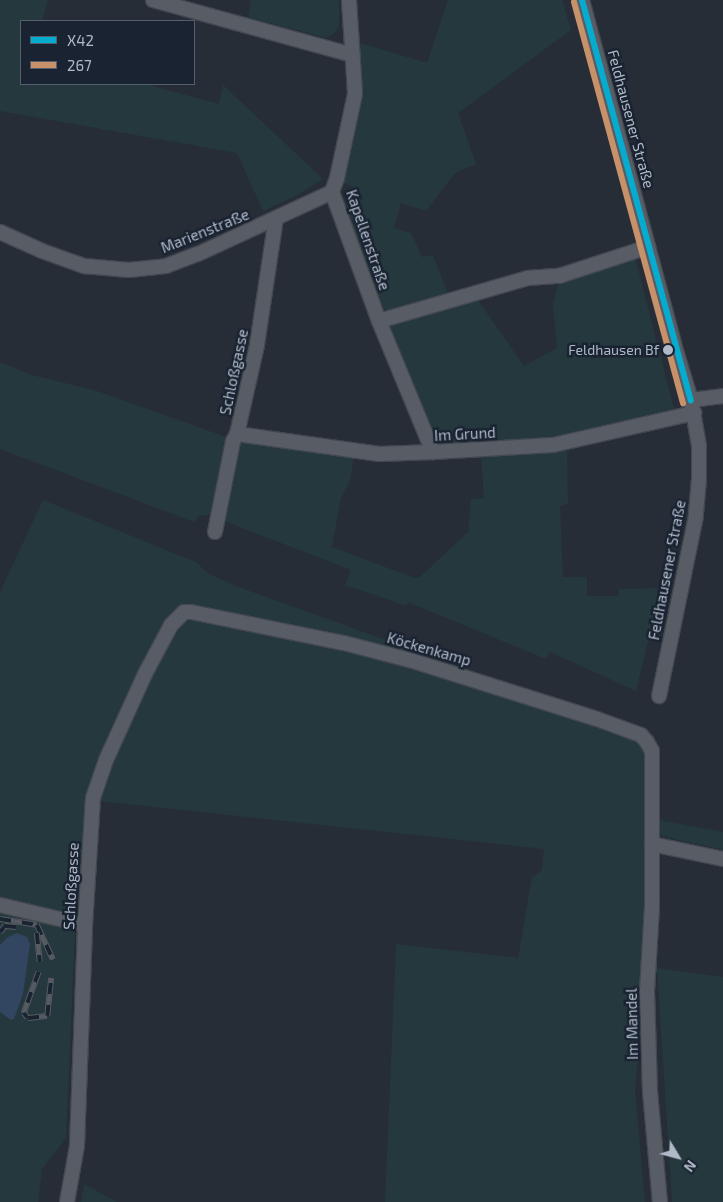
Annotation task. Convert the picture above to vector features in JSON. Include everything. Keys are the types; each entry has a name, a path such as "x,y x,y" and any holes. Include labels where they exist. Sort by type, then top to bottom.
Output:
{"street":[{"path":"153,0 352,55"},
{"name":"Kapellenstraße","path":"349,0 355,94 337,178 332,192 380,322 433,452"},
{"name":"Feldhausener Straße","path":"582,0 692,407 699,446 696,516 659,696"},
{"name":"Marienstraße","path":"0,232 42,251 84,266 129,270 166,266 198,254 332,192"},
{"name":"Schloßgasse","path":"215,532 233,441 237,434 257,345 276,218"},
{"path":"380,322 528,278 559,276 648,247"},
{"name":"Im Grund","path":"237,434 380,454 553,445 692,407 723,396"},
{"name":"Schloßgasse","path":"67,1202 78,1146 85,925 91,813 98,782 144,674 171,625 184,612 204,613"},
{"name":"Köckenkamp","path":"204,613 395,656 550,704 641,735"},
{"name":"Im Mandel","path":"641,735 652,751 652,907 647,990 650,1091 660,1202"},
{"path":"652,844 723,859"},
{"path":"0,905 85,925"}],"green space":[{"path":"0,0 48,0 42,20 20,20 20,85 149,85 219,104 223,85 323,179 297,195 263,211 237,153 0,111"},
{"path":"251,0 339,0 339,26 333,34 326,38 248,17"},
{"path":"448,0 562,0 571,30 458,113 476,164 455,173 426,211 401,203 394,228 411,233 422,257 433,255 449,296 390,312 381,307 345,201 354,201 354,187 343,183 361,102 360,43 427,63"},
{"path":"635,257 674,409 552,437 441,445 434,439 387,322 475,296 524,366 557,348 553,305 559,280"},
{"path":"0,362 32,375 94,390 229,438 212,514 199,516 194,522 0,449"},
{"path":"240,439 354,456 350,481 341,498 332,547 415,578 420,577 468,532 471,499 484,498 481,456 553,452 567,448 568,504 560,506 563,577 587,577 587,596 619,596 619,589 661,588 636,691 550,652 546,659 408,602 407,606 345,585 351,570 222,520"},
{"path":"43,500 196,562 209,574 236,586 547,698 645,743 650,921 635,1090 645,1202 385,1202 396,944 518,958 532,877 542,870 544,849 99,801 90,915 76,912 70,916 0,900 0,592"},
{"path":"659,820 723,832 723,850 662,836 658,831"},
{"path":"0,910 70,925 75,932 66,1138 42,1169 38,1202 0,1202"},
{"path":"657,968 723,977 723,1202 672,1202"},
{"path":"84,1184 117,1202 81,1202"}],"water":[{"path":"17,933 27,937 30,944 23,994 14,1019 11,1020 0,1012 0,945 8,937"}],"railway":[{"path":"0,919 37,925 53,959"},
{"path":"0,932 5,926 16,927"},
{"path":"37,933 40,962"},
{"path":"39,972 24,1013 28,1018 47,1016 51,978"}],"transit line":[{"name":"X42","path":"582,0 691,400"},
{"name":"267","path":"574,2 683,403"}],"place":[{"name":"Feldhausen Bf","path":"668,350"}]}
